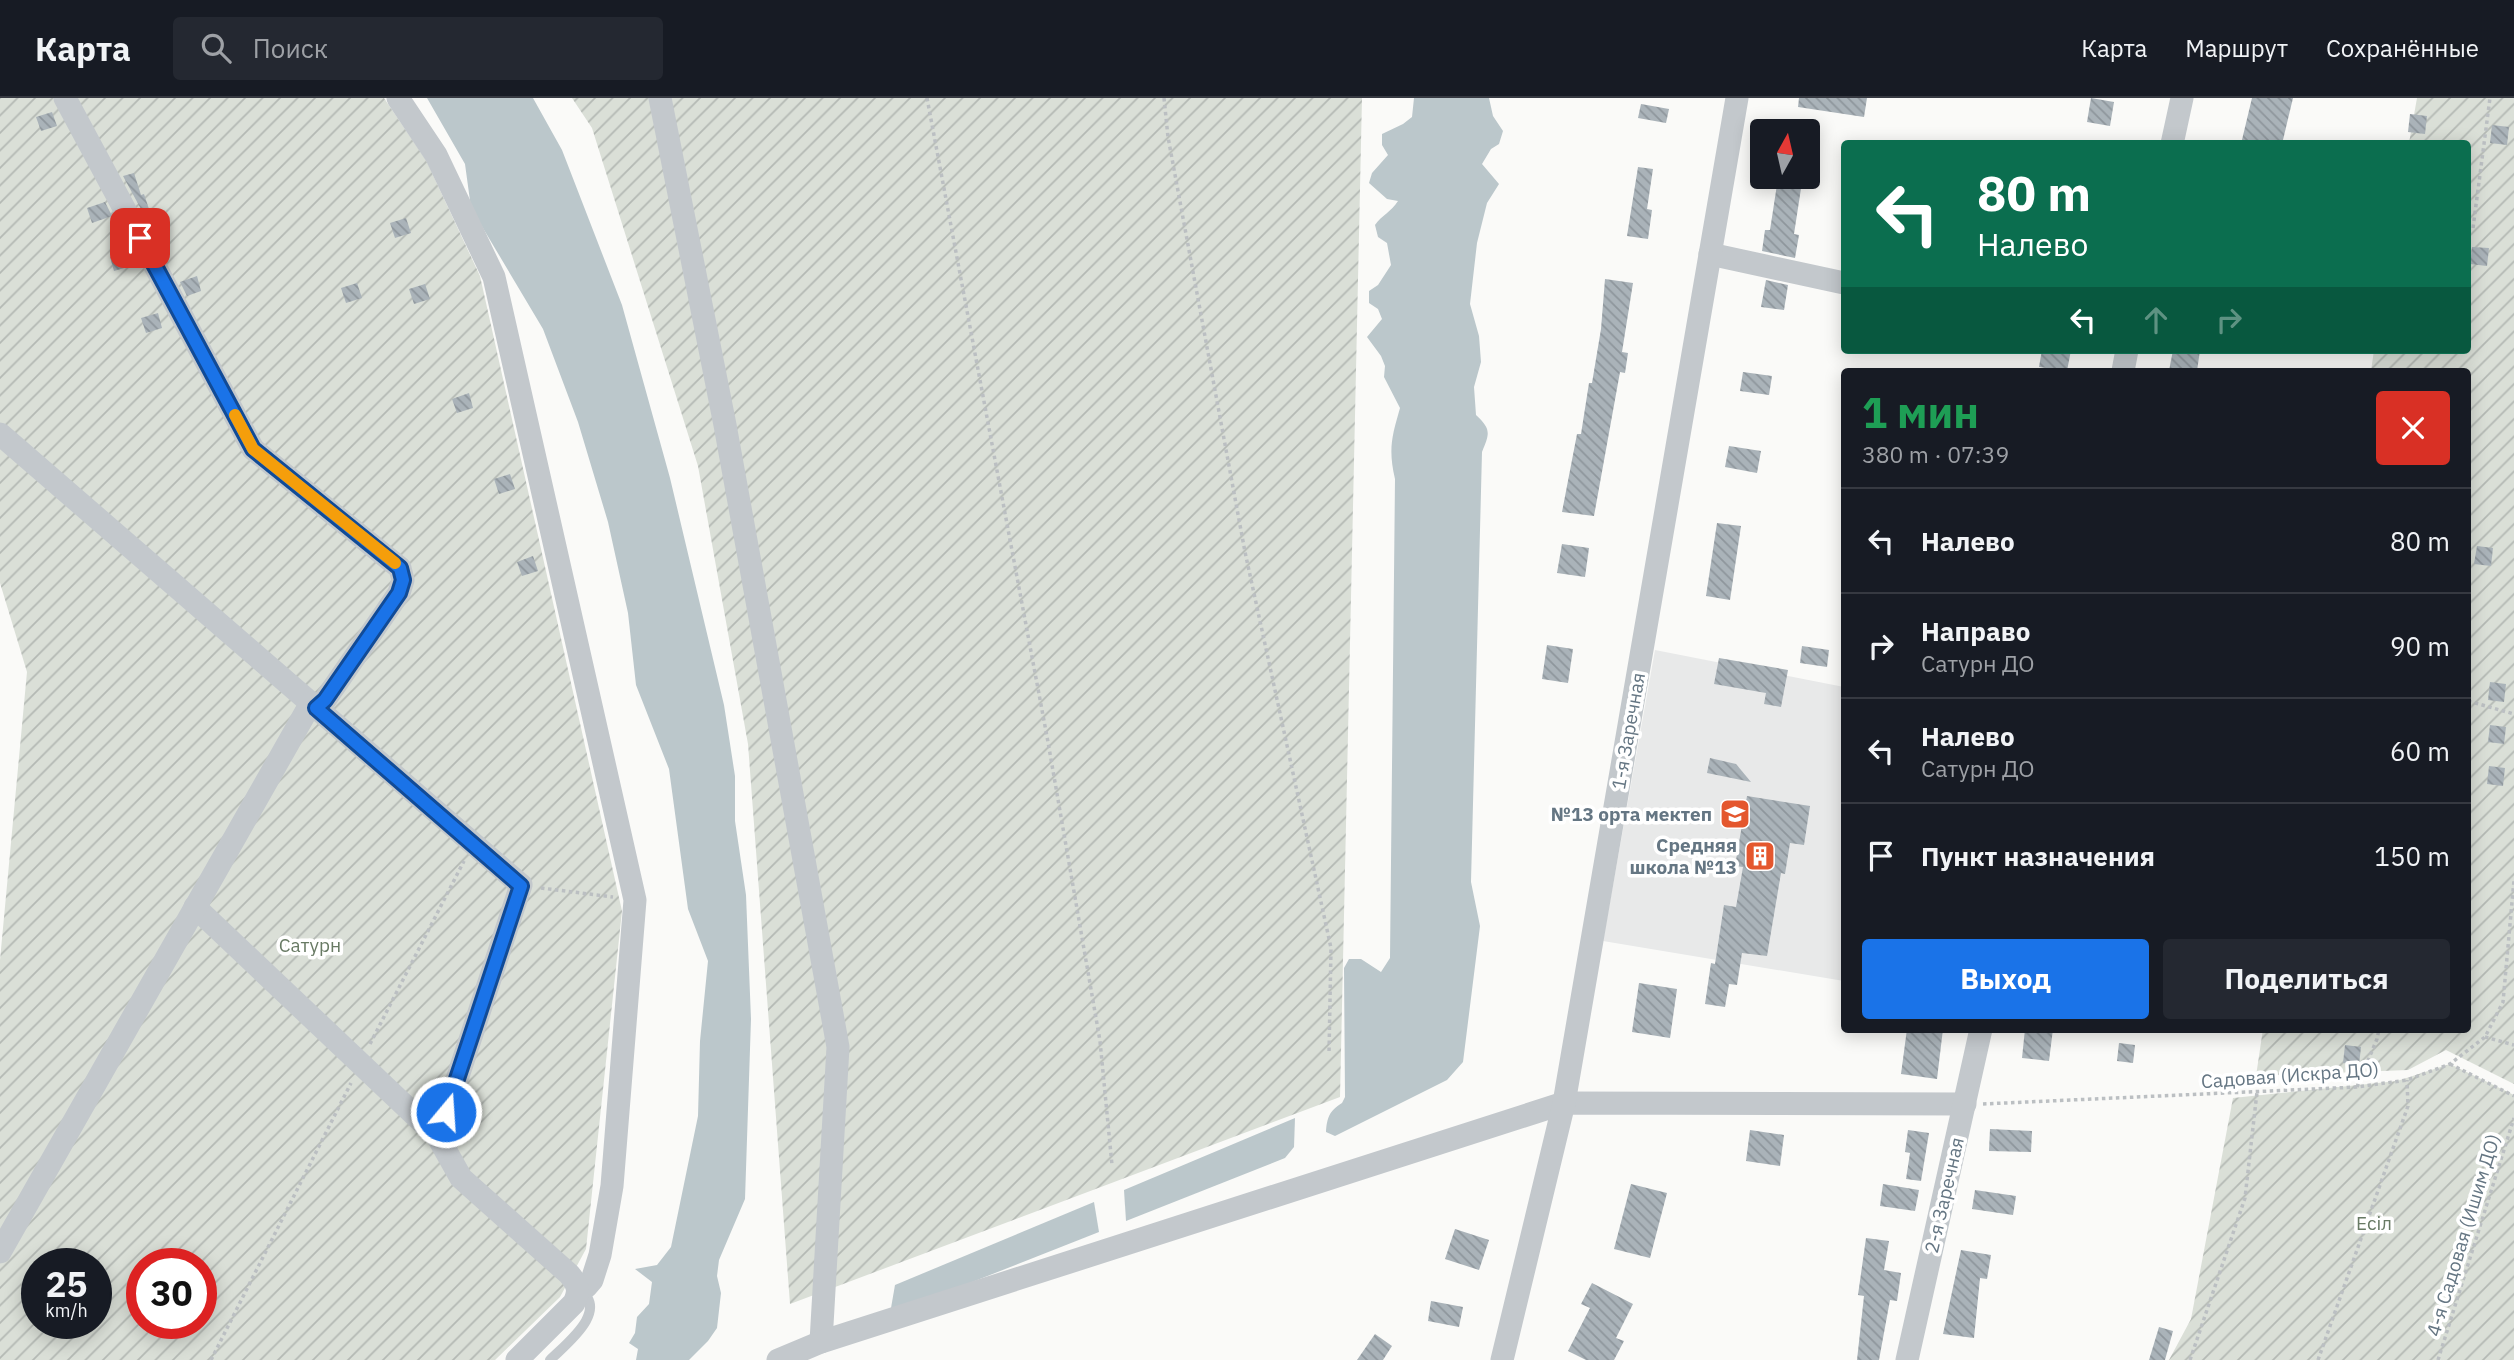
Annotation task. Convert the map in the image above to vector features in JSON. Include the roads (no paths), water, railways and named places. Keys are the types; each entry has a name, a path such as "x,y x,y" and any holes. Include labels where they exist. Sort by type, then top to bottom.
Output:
{"street":[{"path":"0,1252 313,705 325,700 399,593 403,580 400,568 253,449 65,98"},
{"path":"398,98 436,155 494,277 635,900 612,1186 600,1255 592,1280 586,1287 578,1289"},
{"path":"660,98 725,425 838,1047 821,1342"},
{"name":"1-я Заречная","path":"1502,1360 1564,1103 1737,98"},
{"path":"2173,140 2182,98"},
{"path":"1710,254 1841,282"},
{"path":"0,434 521,886 438,1137"},
{"path":"195,907 438,1137 461,1178 569,1274 579,1293 574,1303 517,1360"},
{"name":"2-я Заречная","path":"1907,1360 1980,1033"},
{"path":"778,1360 821,1342 1564,1103 1965,1104"}],"lane":[{"path":"551,1360 589,1316 592,1305 586,1294 578,1289"}],"place":[{"name":"№13 орта мектеп","path":"1735,814"},
{"name":"Средняя школа №13","path":"1760,856"}],"park label":[{"name":"Сатурн","path":"310,945"},
{"name":"Есіл","path":"2374,1223"}]}
